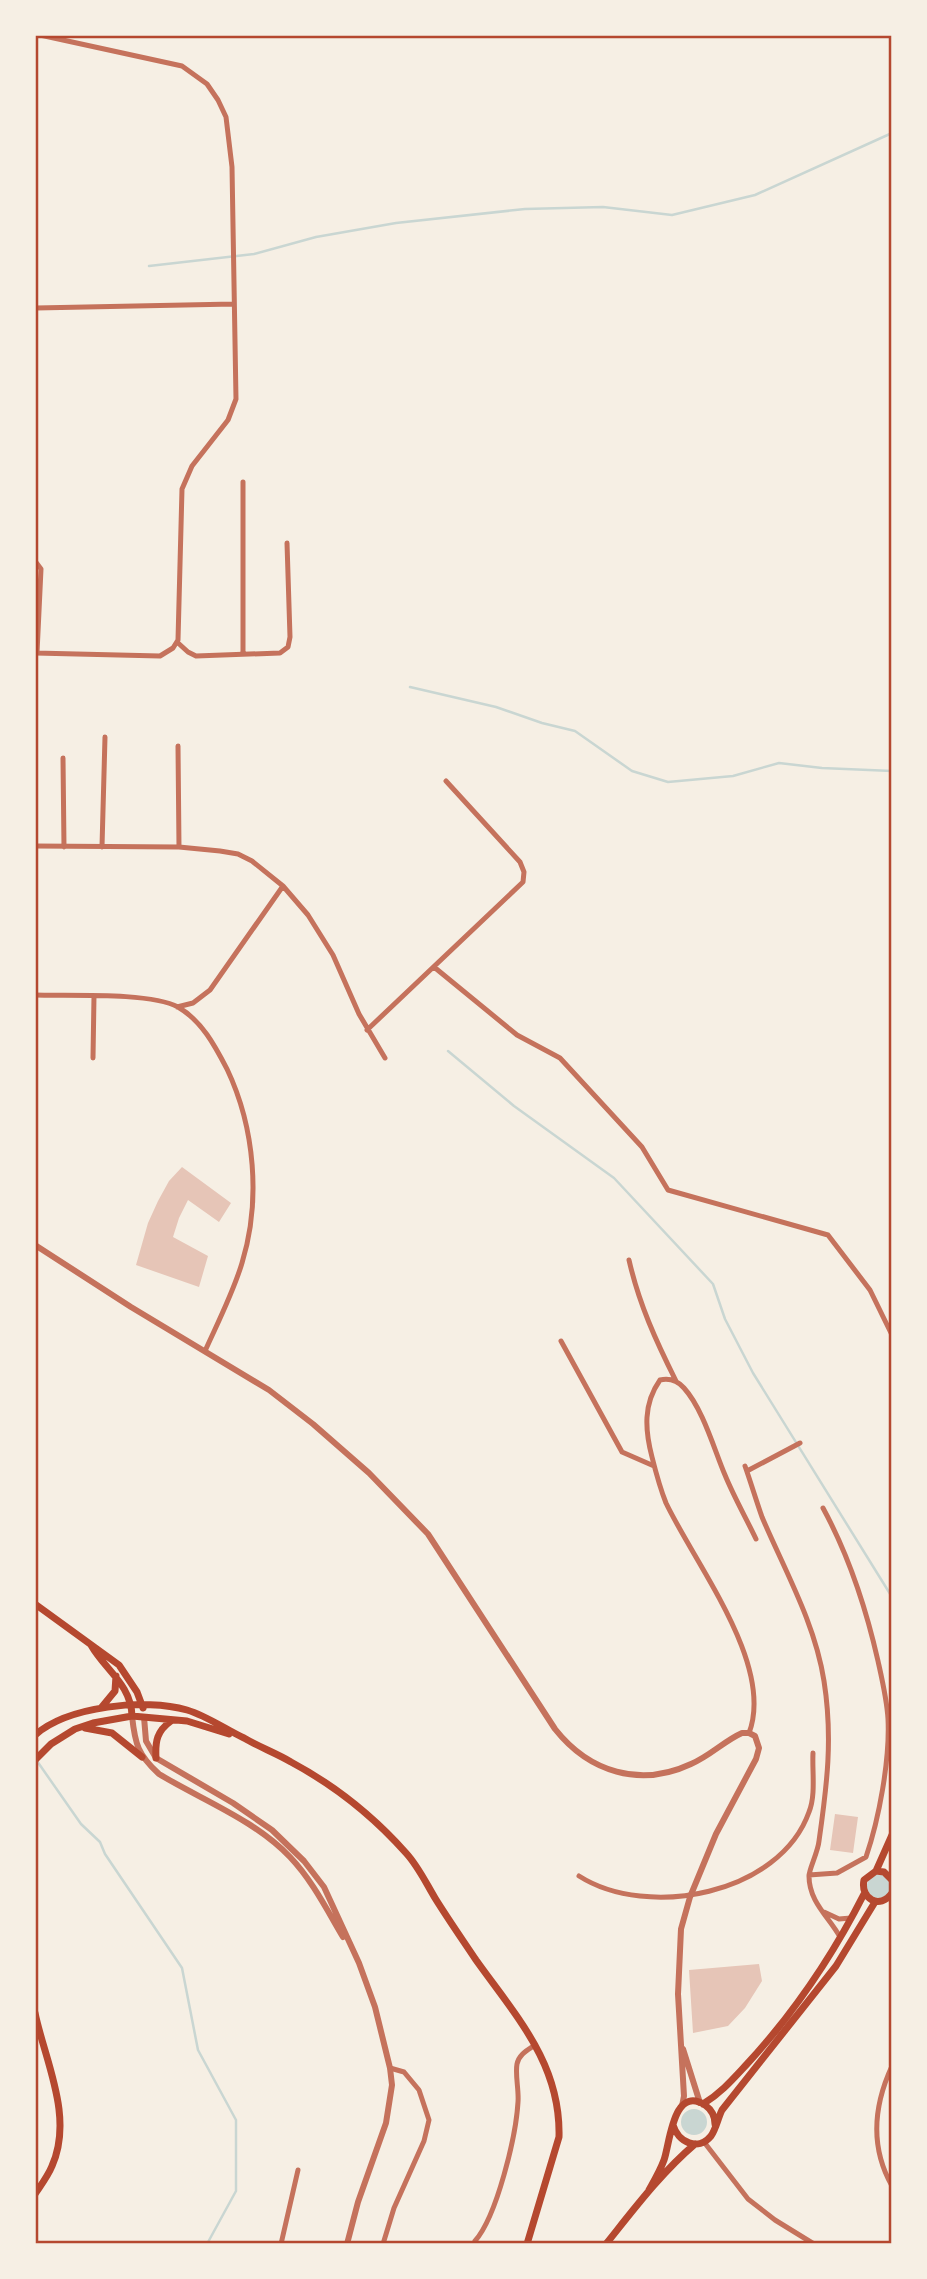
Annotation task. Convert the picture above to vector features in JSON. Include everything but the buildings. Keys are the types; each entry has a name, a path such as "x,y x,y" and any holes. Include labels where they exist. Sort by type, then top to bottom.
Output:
{"main road":[{"path":"35,1604 119,1665 143,1705 144,1717"},
{"path":"91,1644 97,1656 122,1683 132,1706 132,1716"},
{"path":"99,1710 115,1691 116,1676"},
{"path":"35,1735 59,1720 99,1710 143,1705 187,1710 217,1723 331,1785 371,1818 408,1855 453,1927 543,2056 555,2092 560,2120 559,2137 527,2244"},
{"path":"35,1760 51,1744 80,1727 132,1716 187,1721 244,1739"},
{"path":"156,1758 156,1740 162,1728 171,1721"},
{"path":"80,1727 112,1733 142,1757"},
{"path":"649,2190 663,2162 676,2112 688,2103 702,2104 718,2095 800,2001 852,1918 864,1894 864,1880 876,1871 892,1835"},
{"path":"876,1871 892,1877"},
{"path":"864,1894 875,1902 888,1902 892,1894"},
{"path":"607,2244 678,2158 695,2144 704,2142 713,2132 722,2110 836,1966 875,1902"},
{"path":"35,2013 53,2080 60,2123 53,2166 35,2194"},
{"path":"702,2104 712,2112 715,2125"},
{"path":"673,2125 679,2138 695,2144"}],"street":[{"path":"35,561 41,569 36,653 160,656 177,642 182,489 192,466 228,420 236,399 232,166 226,117 207,84 182,65 40,35"},
{"path":"36,308 234,304"},
{"path":"243,482 243,654"},
{"path":"177,642 196,656 280,653 288,647 287,543"},
{"path":"103,847 105,737"},
{"path":"178,746 178,847"},
{"path":"63,758 64,846"},
{"path":"367,1030 523,882 524,872 520,862 446,781"},
{"path":"35,846 178,847 238,854 260,867 283,886 308,915 333,955 367,1030 385,1058"},
{"path":"177,1007 193,1003 210,990 283,886"},
{"path":"434,967 517,1035 561,1058 642,1147 667,1190 828,1235 870,1290 892,1335"},
{"path":"35,995 161,1001 177,1007 202,1028 220,1056 239,1101 247,1132 253,1207 243,1261 232,1293 205,1351"},
{"path":"93,1058 94,996"},
{"path":"35,1245 131,1307 269,1390 313,1424 376,1480 413,1517 461,1581 555,1729 581,1756 594,1764 622,1773 662,1772 688,1766 737,1736 749,1733"},
{"path":"629,1260 647,1322 676,1381"},
{"path":"561,1342 622,1451 654,1467"},
{"path":"749,1733 754,1719 754,1699 745,1653 668,1506 654,1467 646,1425 653,1389 660,1380 667,1378 685,1388 756,1539"},
{"path":"800,1443 746,1469 761,1514 802,1605 824,1680 830,1745 829,1766 818,1854 809,1875 819,1909 833,1924 840,1937"},
{"path":"809,1875 837,1873 866,1857 877,1825 888,1719 882,1679 863,1606 837,1534 823,1508"},
{"path":"132,1716 134,1737 142,1757 159,1774 231,1814 281,1848 292,1859 317,1892 359,1963"},
{"path":"144,1717 146,1741 156,1758 233,1803 283,1838 324,1887 359,1963 375,2007 392,2085 386,2123 358,2202 347,2244"},
{"path":"682,2106 684,2096 678,1962 681,1929 690,1897 719,1828 756,1759 759,1742 749,1733"},
{"path":"579,1876 593,1885 615,1892 643,1896 690,1897 727,1887 773,1860 801,1828 810,1811 813,1753"},
{"path":"819,1909 839,1919 852,1918"},
{"path":"680,2038 702,2104"},
{"path":"475,2241 483,2232 494,2205 516,2128 519,2098 517,2063 523,2054 535,2045"},
{"path":"892,2066 882,2090 877,2127 880,2161 892,2186"},
{"path":"383,2244 394,2208 424,2141 429,2120 419,2090 404,2072 390,2068"},
{"path":"704,2142 748,2199 775,2220 814,2244"},
{"path":"281,2244 298,2170"}],"shaded area":[{"path":"879,1874 888,1877 891,1886 888,1895 879,1898 870,1895 867,1886 870,1877"},
{"path":"694,2109 703,2113 707,2122 703,2131 694,2135 685,2131 681,2122 685,2113"}],"waterway":[{"path":"149,266 254,254 316,237 396,223 525,209 603,207 672,215 755,195 892,133"},
{"path":"410,687 496,707 575,731 632,771 668,782 733,776 779,763 892,771"},
{"path":"448,1051 514,1106 614,1178 713,1284 725,1319 753,1373 892,1597"},
{"path":"37,1761 81,1824 100,1842 105,1854 182,1968 198,2050 236,2120 236,2191 207,2244"}]}
